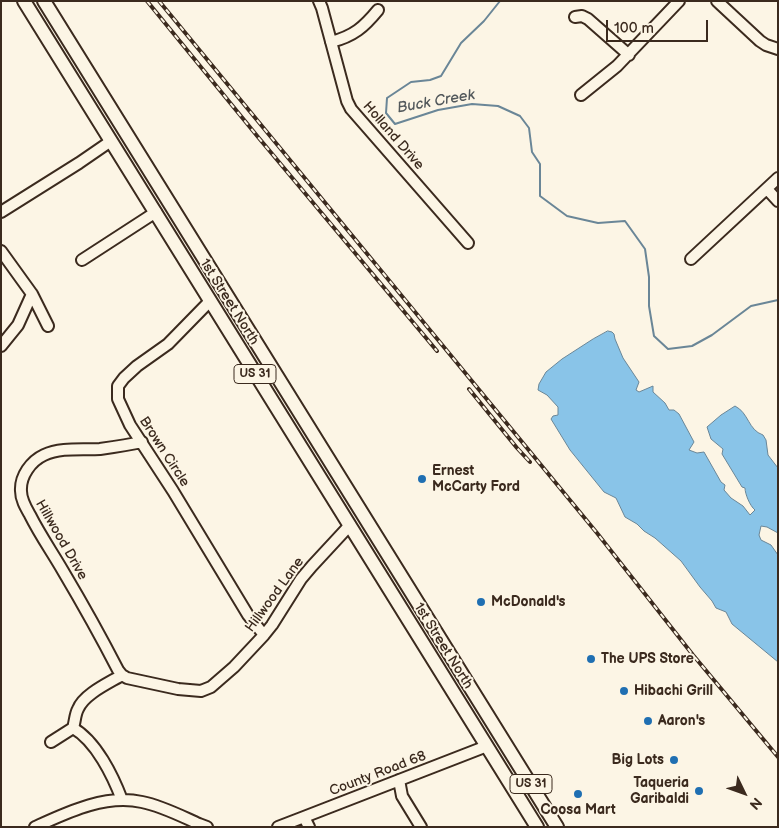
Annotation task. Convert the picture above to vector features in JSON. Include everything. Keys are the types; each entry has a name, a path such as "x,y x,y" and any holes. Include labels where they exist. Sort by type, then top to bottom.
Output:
{"main road":[{"name":"1st Street North","path":"24,1 487,746"},
{"name":"1st Street North","path":"44,1 504,741"},
{"path":"71,78 81,61"},
{"path":"111,141 127,134"},
{"path":"156,212 169,203"},
{"path":"210,301 225,292"},
{"path":"263,386 277,376"},
{"path":"314,468 330,460"},
{"path":"350,525 362,513"},
{"path":"398,603 412,594"},
{"path":"442,674 457,665"},
{"path":"487,746 504,741"},
{"name":"US 31","path":"504,741 557,827"},
{"name":"US 31","path":"487,746 538,827"}],"street":[{"name":"Holland Drive","path":"319,1 347,101 351,109 468,243"},
{"path":"581,95 610,73 678,1"},
{"path":"717,1 766,45 778,49"},
{"path":"331,42 358,31 378,10"},
{"path":"574,17 582,16 588,19 628,55"},
{"path":"1,212 111,141"},
{"path":"691,260 778,178"},
{"path":"767,189 778,200"},
{"path":"82,260 156,212"},
{"path":"1,251 32,294 48,326"},
{"path":"1,346 18,325 32,294"},
{"name":"Brown Circle","path":"210,301 168,344 124,378 118,386 118,399 126,417 248,615 264,635"},
{"name":"Hillwood Drive","path":"122,675 70,583 36,528 21,496 21,486 24,476 34,461 46,454 64,450 102,448 142,442"},
{"name":"Hillwood Lane","path":"122,675 167,688 207,690 234,667 264,635 302,579 350,525"},
{"path":"51,742 73,728 77,710 82,703 97,690 122,675"},
{"path":"73,728 86,737 99,755 122,800"},
{"name":"County Road 68","path":"278,827 307,822 399,780 487,746"},
{"path":"399,780 402,796 421,827"},
{"path":"35,827 71,811 116,800 134,800 150,804 207,827"}],"water":[{"path":"608,331 614,334 623,358 639,382 636,390 639,392 653,386 653,392 665,403 669,410 674,410 679,414 694,442 689,450 697,453 704,452 721,482 725,485 724,490 731,498 743,506 750,515 755,510 748,500 745,488 742,487 722,454 723,449 711,439 707,427 735,406 740,409 754,429 763,435 766,440 768,455 778,468 778,533 761,526 759,535 761,540 771,545 778,555 778,662 732,624 726,612 716,608 681,561 655,538 625,517 616,498 604,492 570,450 551,419 553,416 558,415 558,407 547,395 538,390 539,384 546,372 562,359"}],"waterway":[{"name":"Buck Creek","path":"500,1 484,21 461,43 441,76 430,80 411,82 387,98 386,113 395,124 438,110 472,104 498,106 520,116 529,128 532,152 540,164 540,196 567,216 598,223 625,221 645,249 649,277 649,306 654,336 668,349 692,346 712,335 751,306 778,300"}],"railway":[{"path":"147,1 437,351"},
{"path":"159,1 597,533 693,655 778,757"},
{"path":"469,389 530,462"}],"place":[{"name":"Ernest McCarty Ford","path":"422,479"},
{"name":"McDonald's","path":"481,602"},
{"name":"The UPS Store","path":"591,659"},
{"name":"Hibachi Grill","path":"624,691"},
{"name":"Aaron's","path":"648,721"},
{"name":"Big Lots","path":"674,760"},
{"name":"Taqueria Garibaldi","path":"699,791"},
{"name":"Coosa Mart","path":"578,794"}]}
